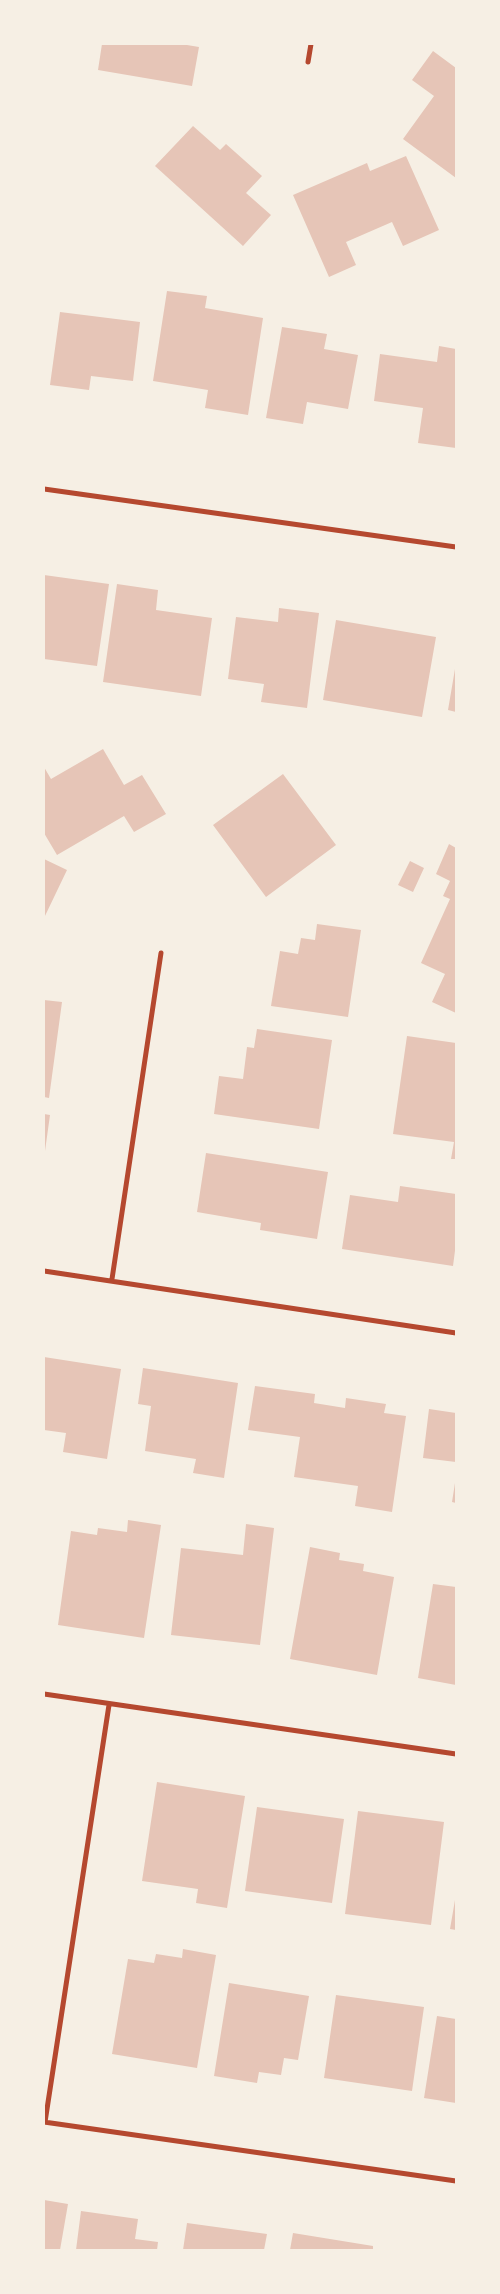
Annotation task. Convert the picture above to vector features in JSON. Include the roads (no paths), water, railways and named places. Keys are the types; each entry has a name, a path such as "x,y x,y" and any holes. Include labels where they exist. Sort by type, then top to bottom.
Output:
{"street":[{"path":"308,62 311,44"},
{"path":"44,489 456,547"},
{"path":"112,1279 161,953"},
{"path":"44,1271 112,1279 456,1333"},
{"path":"44,1694 456,1754"},
{"path":"109,1704 44,2122 456,2181"}]}
